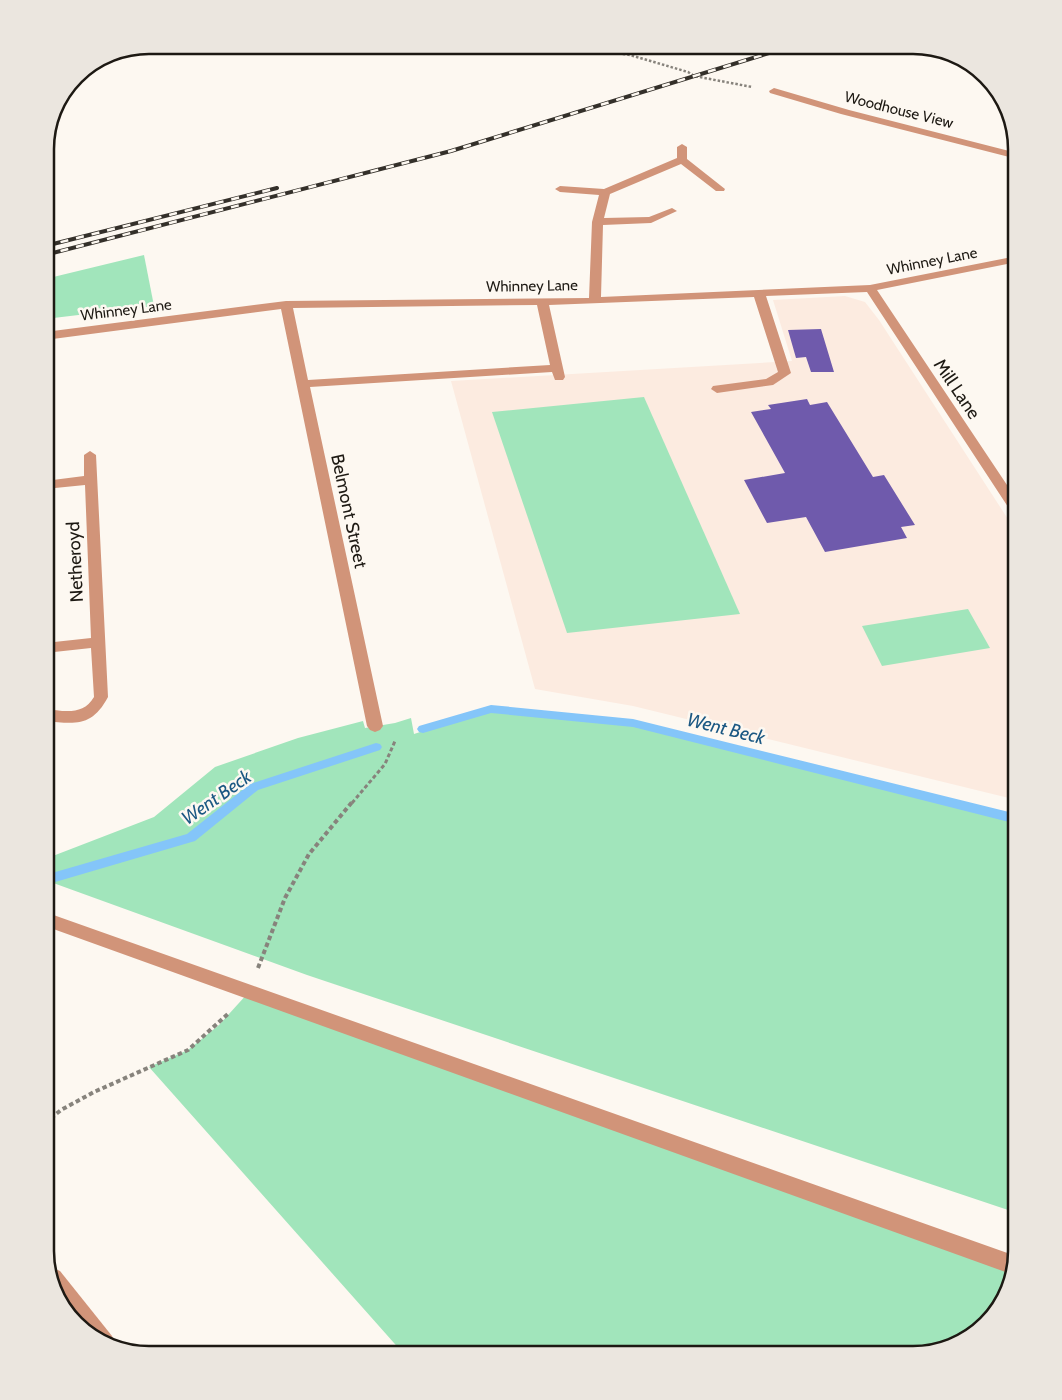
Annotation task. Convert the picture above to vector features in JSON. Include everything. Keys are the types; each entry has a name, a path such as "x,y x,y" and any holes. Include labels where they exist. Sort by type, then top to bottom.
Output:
{"street":[{"name":"Woodhouse View","path":"774,91 845,112 1008,154"},
{"path":"682,147 682,160"},
{"path":"682,160 720,189"},
{"path":"560,189 605,192 682,160"},
{"path":"595,301 598,222 605,192"},
{"path":"598,222 651,220 672,211"},
{"name":"Whinney Lane","path":"54,335 286,305 595,301 870,288 1008,261"},
{"name":"Mill Lane","path":"870,288 1008,496"},
{"path":"717,389 769,382 785,373 759,293"},
{"path":"303,384 558,373 542,301"},
{"name":"Belmont Street","path":"286,305 375,726"},
{"name":"Netheroyd","path":"54,716 72,717 86,715 95,709 100,697 90,455"},
{"path":"54,484 90,480"},
{"path":"54,647 98,642"},
{"path":"54,922 1007,1263"},
{"path":"63,1291 92,1328"}],"path":[{"path":"624,54 688,72 694,76 774,91"},
{"path":"54,1116 94,1092 188,1050 218,1024 248,993 285,898 309,854 385,764 395,744 395,723 375,726"}],"shaded area":[{"path":"845,296 865,302 879,320 1008,519 1008,798 633,706 535,689 451,381 792,361 773,300"}],"green space":[{"path":"144,255 154,306 54,318 54,277"},
{"path":"644,397 740,614 567,633 492,412"},
{"path":"968,609 990,648 882,666 862,626"},
{"path":"491,709 633,723 1008,818 1008,1210 307,975 54,883 54,856 154,817 215,767 298,738 363,721 365,728 411,718 414,734"},
{"path":"248,993 1007,1263 1005,1276 992,1304 976,1323 943,1341 919,1346 397,1346 149,1067 188,1050 219,1025"}],"building":[{"path":"821,329 834,372 811,372 806,357 796,358 788,330"},
{"path":"807,399 810,405 827,402 873,477 884,475 915,525 901,527 907,538 825,552 806,517 767,523 744,480 785,473 751,412 771,409 768,405"}],"waterway":[{"name":"Went Beck","path":"423,729 491,709 633,723 1008,817"},
{"name":"Went Beck","path":"54,877 191,838 254,787 376,747"}],"railway":[{"path":"54,253 451,151 766,54"},
{"path":"54,244 277,188"}]}
